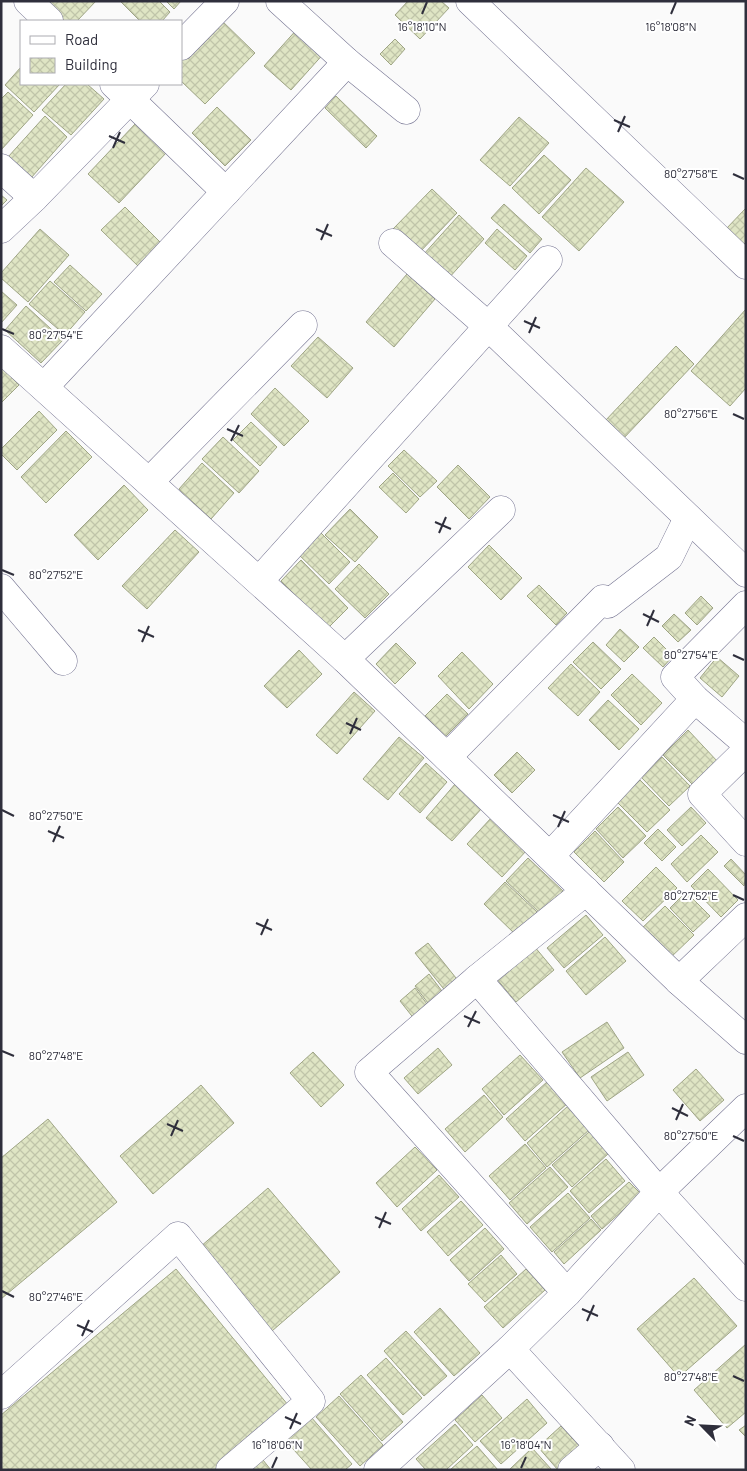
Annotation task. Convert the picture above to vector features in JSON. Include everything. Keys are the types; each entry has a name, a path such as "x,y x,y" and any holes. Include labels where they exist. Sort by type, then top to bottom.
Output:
{"street":[{"path":"28,1 48,20"},
{"path":"182,45 225,1"},
{"path":"280,1 347,62 406,110"},
{"path":"470,1 746,265"},
{"path":"44,388 347,62"},
{"path":"1,229 34,198 129,89 226,192"},
{"path":"1,168 34,198"},
{"path":"393,243 488,326 746,573"},
{"path":"259,581 548,260"},
{"path":"149,482 303,324"},
{"path":"1,349 345,660 680,981 746,1040"},
{"path":"345,660 500,510"},
{"path":"447,757 606,601 669,557 688,518"},
{"path":"1,588 63,661"},
{"path":"746,605 675,677 694,698 746,743"},
{"path":"550,856 694,698"},
{"path":"746,750 702,794 746,842"},
{"path":"567,1293 369,1072 478,978 586,890"},
{"path":"680,981 746,917"},
{"path":"478,978 659,1192 746,1287"},
{"path":"393,1465 567,1293 659,1192 746,1108"},
{"path":"1,1395 178,1236 311,1401 230,1470"},
{"path":"510,1348 622,1470"},
{"path":"572,1470 600,1446"}],"building":[{"path":"52,1 96,1 78,20 64,20 48,5"},
{"path":"120,1 159,1 170,12 163,20 139,20"},
{"path":"166,1 181,1 174,9"},
{"path":"408,1 441,1 449,8 420,39 395,15"},
{"path":"218,17 255,53 205,104 182,82 182,54"},
{"path":"299,27 326,51 291,90 264,66"},
{"path":"395,39 405,49 391,65 380,54"},
{"path":"20,68 20,85 59,85 34,112 5,85"},
{"path":"65,85 88,85 104,99 71,135 42,110"},
{"path":"8,92 33,115 1,150 1,99"},
{"path":"336,96 377,136 366,148 325,108"},
{"path":"217,107 251,140 225,166 192,133"},
{"path":"45,116 67,137 31,178 8,157"},
{"path":"519,117 549,143 510,186 480,160"},
{"path":"136,123 167,152 119,203 88,174"},
{"path":"544,155 571,180 539,214 512,188"},
{"path":"586,168 624,202 579,251 542,217"},
{"path":"432,189 457,213 418,254 393,229"},
{"path":"1,195 7,200 1,206"},
{"path":"504,204 542,239 530,253 491,218"},
{"path":"125,207 161,243 139,267 101,230"},
{"path":"746,208 746,242 742,246 725,230"},
{"path":"459,215 484,239 448,279 423,255"},
{"path":"40,229 69,255 28,302 1,278 1,273"},
{"path":"497,229 527,256 515,270 485,243"},
{"path":"70,265 102,294 86,311 54,282"},
{"path":"407,274 435,299 394,347 366,322"},
{"path":"50,281 85,312 65,335 29,304"},
{"path":"1,291 17,305 1,323"},
{"path":"26,306 63,340 41,363 5,330"},
{"path":"746,309 746,388 730,406 691,371"},
{"path":"318,337 353,368 327,398 291,366"},
{"path":"676,346 694,364 622,440 604,422"},
{"path":"1,367 19,385 1,403"},
{"path":"275,388 309,421 284,446 251,414"},
{"path":"39,411 57,430 17,470 1,454 1,449"},
{"path":"251,422 277,447 260,466 233,440"},
{"path":"66,431 92,457 46,503 21,477"},
{"path":"223,437 259,471 239,493 202,459"},
{"path":"404,450 437,481 420,497 388,466"},
{"path":"202,463 234,493 211,519 179,489"},
{"path":"458,465 490,497 469,519 437,487"},
{"path":"393,473 419,499 406,513 379,487"},
{"path":"124,485 148,510 98,560 74,535"},
{"path":"350,509 378,537 355,562 325,535"},
{"path":"317,529 350,562 329,584 295,551"},
{"path":"175,530 199,552 147,609 122,586"},
{"path":"489,545 522,578 501,600 468,567"},
{"path":"301,560 348,608 328,628 281,581"},
{"path":"359,564 389,594 365,618 335,589"},
{"path":"539,585 567,613 556,625 527,596"},
{"path":"701,596 713,608 697,625 685,613"},
{"path":"674,614 691,630 678,642 662,626"},
{"path":"620,629 639,647 624,662 606,645"},
{"path":"654,637 673,656 663,667 643,648"},
{"path":"593,642 621,669 601,689 573,662"},
{"path":"396,643 416,663 395,684 376,664"},
{"path":"299,650 322,674 287,708 264,686"},
{"path":"462,652 493,684 469,709 438,676"},
{"path":"717,657 739,676 722,697 700,678"},
{"path":"571,664 600,692 578,716 548,688"},
{"path":"632,674 662,703 641,725 611,695"},
{"path":"354,692 375,711 337,754 316,735"},
{"path":"447,694 468,714 445,737 425,716"},
{"path":"608,700 639,729 619,750 589,720"},
{"path":"688,730 718,762 694,786 663,755"},
{"path":"399,737 424,758 388,800 363,779"},
{"path":"517,752 535,770 512,793 494,775"},
{"path":"662,757 690,786 669,806 641,777"},
{"path":"426,763 447,782 420,813 399,794"},
{"path":"640,780 670,810 647,832 617,802"},
{"path":"456,783 483,807 452,841 426,818"},
{"path":"618,807 646,836 623,858 596,829"},
{"path":"691,807 706,823 682,846 667,830"},
{"path":"492,817 527,850 502,877 467,844"},
{"path":"658,829 676,847 662,861 644,843"},
{"path":"595,831 624,862 604,882 574,852"},
{"path":"701,835 718,852 687,882 671,864"},
{"path":"528,858 563,891 541,914 506,881"},
{"path":"731,859 746,875 744,886 724,866"},
{"path":"656,867 677,888 643,921 622,901"},
{"path":"708,869 738,900 721,917 691,886"},
{"path":"505,882 537,912 516,935 484,904"},
{"path":"686,892 710,916 693,932 670,908"},
{"path":"665,906 694,935 668,960 639,931"},
{"path":"586,915 603,935 564,968 547,948"},
{"path":"605,937 626,961 586,995 566,971"},
{"path":"428,943 460,983 447,993 415,953"},
{"path":"534,946 554,970 516,1002 496,978"},
{"path":"429,974 445,995 431,1007 415,986"},
{"path":"415,988 430,1008 415,1020 400,1001"},
{"path":"607,1022 624,1048 580,1078 562,1052"},
{"path":"438,1048 452,1065 418,1094 404,1078"},
{"path":"313,1052 344,1085 321,1107 290,1073"},
{"path":"628,1052 644,1075 607,1101 591,1077"},
{"path":"520,1055 543,1080 504,1115 482,1089"},
{"path":"696,1069 724,1100 700,1121 673,1090"},
{"path":"548,1081 568,1103 525,1141 506,1119"},
{"path":"201,1085 234,1123 153,1194 120,1156"},
{"path":"484,1095 503,1117 465,1152 445,1129"},
{"path":"568,1106 589,1130 547,1167 527,1143"},
{"path":"48,1119 117,1202 1,1299 1,1158"},
{"path":"590,1131 609,1153 572,1187 552,1165"},
{"path":"525,1144 546,1168 510,1200 489,1176"},
{"path":"415,1147 437,1170 397,1207 376,1183"},
{"path":"606,1159 625,1181 589,1213 570,1191"},
{"path":"550,1167 568,1187 527,1224 509,1203"},
{"path":"439,1175 459,1197 421,1231 402,1209"},
{"path":"629,1182 641,1194 602,1229 591,1216"},
{"path":"268,1188 340,1272 272,1331 200,1247"},
{"path":"568,1193 590,1218 552,1252 530,1227"},
{"path":"461,1201 483,1225 448,1256 427,1232"},
{"path":"591,1219 601,1230 564,1264 554,1252"},
{"path":"485,1228 504,1249 469,1281 450,1260"},
{"path":"501,1255 517,1274 485,1302 468,1284"},
{"path":"176,1269 293,1411 223,1470 1,1470 1,1415"},
{"path":"526,1269 545,1290 503,1328 484,1307"},
{"path":"694,1278 737,1326 679,1377 637,1329"},
{"path":"440,1308 480,1353 454,1376 414,1332"},
{"path":"406,1331 447,1376 424,1396 384,1351"},
{"path":"746,1344 746,1412 727,1428 694,1390"},
{"path":"386,1358 422,1398 403,1415 367,1375"},
{"path":"361,1375 403,1422 382,1441 340,1394"},
{"path":"482,1395 502,1418 475,1442 455,1420"},
{"path":"339,1396 383,1445 360,1466 316,1417"},
{"path":"527,1399 547,1423 501,1464 480,1441"},
{"path":"311,1417 352,1464 345,1470 312,1470 285,1440"},
{"path":"455,1424 473,1445 446,1470 426,1470 416,1459"},
{"path":"746,1425 746,1437 739,1430"},
{"path":"561,1426 583,1450 558,1470 538,1447"},
{"path":"477,1446 498,1470 450,1470"},
{"path":"532,1448 552,1470 510,1469"},
{"path":"263,1460 271,1470 251,1470"}]}
